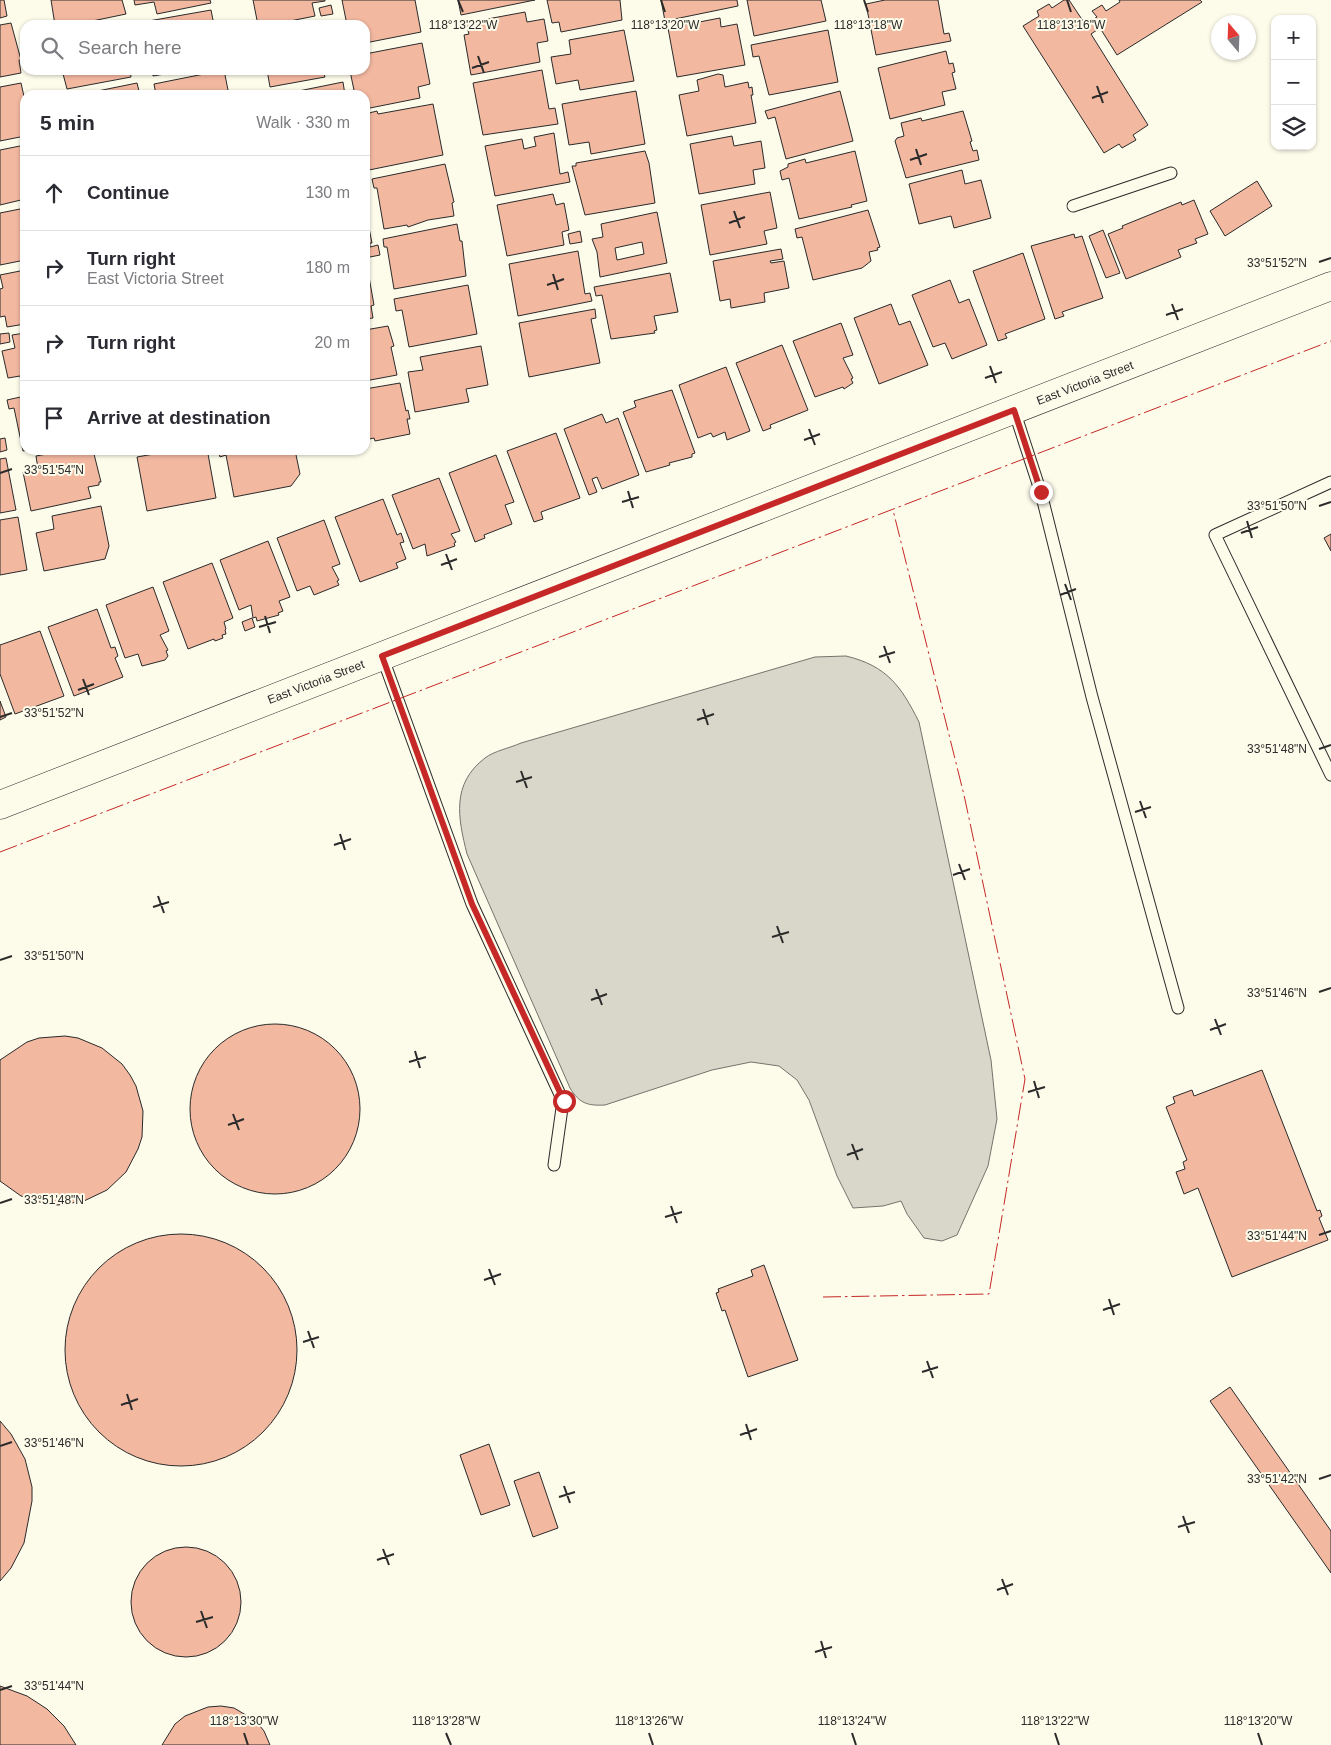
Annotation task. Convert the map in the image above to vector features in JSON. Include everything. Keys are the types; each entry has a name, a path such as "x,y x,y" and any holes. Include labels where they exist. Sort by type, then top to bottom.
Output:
{"street":[{"name":"East Victoria Street","path":"0,805 1331,286"}],"lane":[{"path":"1073,206 1171,173"},
{"path":"1014,410 1041,492 1092,698 1178,1008"},
{"path":"1331,482 1214,535 1331,775"},
{"path":"382,656 472,904 564,1101 554,1165"}],"shaded area":[{"path":"846,656 872,665 891,679 906,698 919,722 991,1060 997,1119 988,1166 957,1235 942,1241 924,1238 907,1214 901,1201 883,1206 853,1208 837,1176 809,1100 797,1080 779,1066 751,1062 712,1070 605,1105 588,1104 580,1100 570,1088 467,854 461,827 460,802 462,790 474,768 493,753 521,743 815,657"}],"building":[{"path":"0,0 4,0 7,16 0,18"},
{"path":"51,0 122,0 126,14 97,20 54,20"},
{"path":"134,0 210,0 211,3 157,14 154,2 135,5"},
{"path":"253,0 325,0 312,3 315,16 295,20 257,20"},
{"path":"342,0 415,0 421,32 370,42 370,20 346,20"},
{"path":"458,0 535,0 461,15"},
{"path":"547,0 620,0 622,20 561,32 559,22 552,23"},
{"path":"661,0 737,0 738,6 665,21"},
{"path":"747,0 821,0 826,21 754,36"},
{"path":"885,0 938,0 944,34 949,33 951,41 876,55 866,4"},
{"path":"1064,0 1069,0 1085,24 1097,17 1092,11 1102,5 1106,11 1120,2 1119,0 1200,0 1202,2 1117,55 1100,28 1091,34 1148,125 1133,135 1136,140 1122,148 1119,144 1104,153 1023,26 1039,16 1037,11 1049,4 1052,8"},
{"path":"331,5 333,14 321,16 319,8"},
{"path":"211,10 213,20 154,20"},
{"path":"525,12 527,22 544,19 548,41 537,43 540,62 471,75 464,35 469,34 466,23"},
{"path":"720,18 721,27 737,24 745,65 677,77 668,28"},
{"path":"11,23 20,56 20,73 0,77 0,25"},
{"path":"624,30 634,81 580,90 578,80 556,84 551,57 571,54 569,40"},
{"path":"828,30 838,82 769,95 759,56 753,57 751,45"},
{"path":"422,43 430,84 418,87 420,98 370,108 370,90 354,90 351,75 370,75 370,53"},
{"path":"946,51 949,64 953,63 955,72 952,73 956,89 942,92 945,105 890,119 878,68"},
{"path":"542,70 549,109 555,108 558,124 483,135 473,83"},
{"path":"718,74 723,75 725,87 748,82 749,88 752,87 753,95 751,95 756,123 687,136 679,95 699,91 697,80"},
{"path":"63,75 131,75 131,77 67,89"},
{"path":"199,75 225,75 228,90 155,90 154,84"},
{"path":"268,75 324,75 325,77 270,87"},
{"path":"343,82 344,90 304,90"},
{"path":"21,83 23,90 20,90 20,137 0,141 0,87"},
{"path":"137,83 139,90 103,90"},
{"path":"636,91 645,144 591,154 589,142 569,145 562,104"},
{"path":"840,91 853,141 786,159 775,117 768,119 765,111"},
{"path":"433,104 443,155 370,170 370,113 377,111 378,114"},
{"path":"963,111 972,141 970,142 973,151 977,150 979,160 906,178 895,141 897,138 904,136 901,123 921,118 922,121"},
{"path":"554,133 560,174 568,172 570,182 495,196 485,146 522,139 524,149 536,146 534,137"},
{"path":"732,136 734,146 761,141 765,168 753,170 755,184 699,194 690,144"},
{"path":"20,146 20,200 0,205 0,150"},
{"path":"645,151 649,163 655,203 585,215 572,166 576,166 576,163"},
{"path":"855,151 867,201 851,205 852,207 799,219 789,178 782,180 780,171 788,167 788,164 805,159 806,163"},
{"path":"445,164 454,202 452,203 454,216 428,220 408,227 407,225 384,229 377,188 374,188 372,179"},
{"path":"962,170 965,184 981,180 991,218 954,228 951,216 919,224 909,184"},
{"path":"1257,181 1272,206 1225,236 1210,211"},
{"path":"770,192 777,228 764,231 767,244 710,255 701,205"},
{"path":"553,194 556,205 564,203 569,230 562,232 564,245 507,256 497,205"},
{"path":"1194,200 1208,234 1195,239 1197,243 1178,250 1181,257 1126,279 1108,234 1123,228 1122,226 1181,202 1182,205"},
{"path":"20,209 20,261 0,265 0,213"},
{"path":"868,210 880,247 877,248 878,250 869,252 871,261 862,268 813,280 802,237 797,238 795,229"},
{"path":"657,212 667,263 600,277 597,252 592,239 603,237 601,224","holes":["642,242 644,254 617,260 615,248"]},
{"path":"457,224 460,241 462,241 466,276 394,289 387,247 384,247 383,239"},
{"path":"1103,230 1120,273 1106,278 1089,236"},
{"path":"580,231 582,242 570,244 568,234"},
{"path":"1074,234 1075,238 1082,236 1103,298 1062,312 1064,316 1055,319 1031,246"},
{"path":"378,245 380,255 370,257 370,247"},
{"path":"781,249 783,259 770,261 771,263 784,261 789,288 764,293 765,302 731,308 730,299 720,301 713,261"},
{"path":"578,251 585,294 590,293 592,301 518,316 509,264"},
{"path":"1023,253 1045,319 1005,334 1007,338 998,341 973,271"},
{"path":"20,271 20,325 7,327 5,316 0,317 0,289 3,288 0,275"},
{"path":"670,273 678,312 654,316 657,330 654,331 655,333 611,339 602,295 596,296 594,287"},
{"path":"950,280 959,303 969,299 987,345 952,359 945,343 933,347 912,295"},
{"path":"370,283 374,305 371,306 373,318 370,318"},
{"path":"468,285 477,334 409,347 402,310 396,311 394,299"},
{"path":"891,304 899,325 910,321 928,365 879,384 854,318"},
{"path":"595,309 596,318 591,319 600,363 529,377 519,323"},
{"path":"841,323 853,355 843,358 853,378 851,379 853,383 844,389 843,387 815,397 793,341"},
{"path":"388,326 394,346 391,347 397,375 370,380 370,329"},
{"path":"9,333 10,342 0,344 0,334"},
{"path":"20,334 20,376 8,378 2,351 15,348 12,335"},
{"path":"782,345 808,410 770,425 771,428 763,431 736,363"},
{"path":"481,346 488,385 466,389 469,402 415,412 408,372 423,370 420,357"},
{"path":"726,367 750,431 727,440 725,432 713,437 711,433 698,438 679,385"},
{"path":"400,383 406,411 408,410 410,419 407,419 410,434 375,441 374,438 370,439 370,388"},
{"path":"672,390 695,453 692,454 692,457 646,472 623,412 636,407 634,401"},
{"path":"20,397 20,437 14,408 9,409 7,400"},
{"path":"602,414 606,423 618,418 639,475 602,489 597,477 592,479 597,492 589,495 564,429"},
{"path":"556,433 580,498 541,512 543,519 534,522 507,451"},
{"path":"5,438 7,450 0,452 0,439"},
{"path":"94,455 101,482 99,482 99,485 88,487 91,498 31,511 23,472 38,469 36,456"},
{"path":"148,455 208,455 216,498 147,511 137,457"},
{"path":"226,455 296,455 300,474 291,486 234,497"},
{"path":"496,455 514,502 505,505 512,524 484,535 485,538 475,542 449,473"},
{"path":"6,458 16,510 0,513 0,459"},
{"path":"439,478 460,531 451,534 456,542 454,543 455,546 427,556 425,544 413,549 392,495"},
{"path":"383,499 397,535 401,533 404,542 400,543 406,559 396,563 398,568 360,582 335,517"},
{"path":"101,506 109,546 105,559 44,571 36,533 54,529 52,516"},
{"path":"18,517 27,570 0,575 0,520"},
{"path":"324,520 340,564 332,567 339,580 337,581 339,585 314,595 310,586 297,591 277,538"},
{"path":"1331,534 1331,551 1324,538"},
{"path":"268,541 290,597 279,601 283,611 278,613 279,615 257,621 256,617 253,618 251,605 239,610 220,560"},
{"path":"212,563 233,618 224,622 226,634 222,635 223,638 215,641 214,639 188,649 163,582"},
{"path":"153,587 169,631 160,635 168,650 166,651 168,656 165,660 142,666 138,654 125,658 106,605"},
{"path":"97,609 111,648 115,647 118,656 115,658 123,677 74,696 48,627"},
{"path":"252,618 255,627 245,631 242,622"},
{"path":"40,631 64,696 15,714 0,674 0,645"},
{"path":"0,701 6,717 0,720"},
{"path":"275,1024 300,1028 315,1034 335,1049 350,1069 356,1084 360,1109 356,1134 350,1149 335,1169 315,1184 300,1190 275,1194 250,1190 235,1184 215,1169 200,1149 194,1134 190,1109 194,1084 200,1069 215,1049 235,1034 250,1028"},
{"path":"65,1036 78,1038 102,1048 122,1064 136,1086 143,1111 142,1137 126,1172 107,1190 84,1201 58,1205 46,1204 21,1196 0,1181 0,1060 27,1042 39,1038"},
{"path":"1262,1070 1317,1211 1320,1210 1322,1216 1319,1218 1328,1240 1232,1277 1198,1188 1184,1194 1176,1172 1185,1169 1183,1162 1187,1160 1166,1107 1175,1103 1173,1097 1192,1090 1194,1096"},
{"path":"181,1234 204,1236 225,1243 236,1248 263,1268 283,1295 288,1306 295,1327 297,1350 295,1373 288,1394 283,1405 263,1432 236,1452 225,1457 204,1464 181,1466 158,1464 137,1457 126,1452 99,1432 79,1405 74,1394 67,1373 65,1350 67,1327 74,1306 79,1295 99,1268 126,1248 137,1243 158,1236"},
{"path":"764,1265 798,1360 748,1377 725,1310 722,1311 716,1293 719,1292 718,1289 753,1276 751,1270"},
{"path":"1230,1387 1331,1531 1331,1573 1210,1401"},
{"path":"0,1421 11,1434 25,1459 32,1487 32,1501 24,1543 11,1568 0,1581"},
{"path":"489,1444 510,1505 481,1515 460,1455"},
{"path":"539,1472 558,1528 533,1537 514,1481"},
{"path":"186,1547 207,1551 225,1563 237,1581 241,1602 237,1623 225,1641 207,1653 186,1657 165,1653 147,1641 135,1623 131,1602 135,1581 147,1563 165,1551"},
{"path":"0,1686 27,1696 47,1709 64,1726 76,1745 0,1745"},
{"path":"208,1707 234,1708 256,1721 264,1731 270,1745 162,1745 175,1724 185,1716"}],"power":[{"path":"0,852 1331,341"},
{"path":"823,1297 989,1294 1025,1079 964,795 893,510"}],"route":[{"path":"564,1101 472,904 382,656 1014,410 1041,492"}]}
